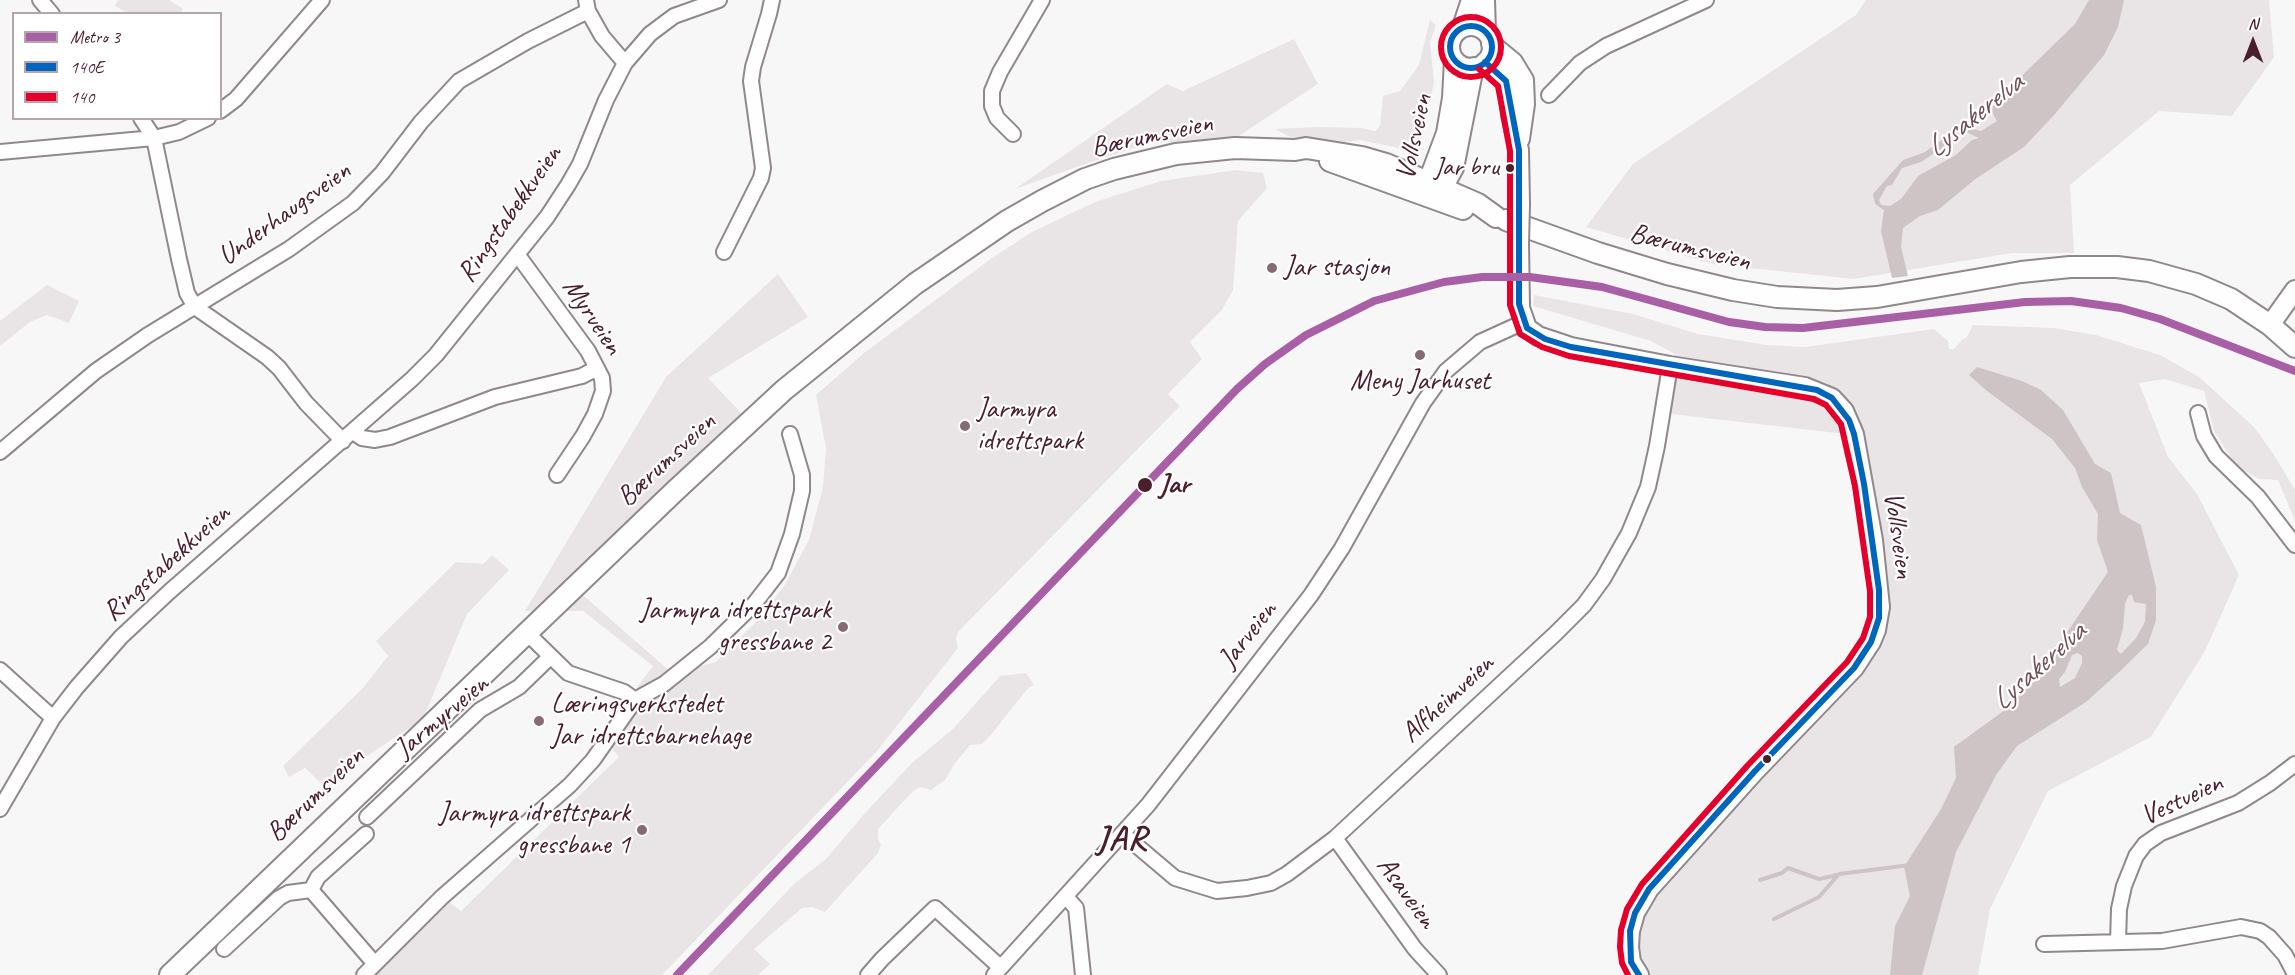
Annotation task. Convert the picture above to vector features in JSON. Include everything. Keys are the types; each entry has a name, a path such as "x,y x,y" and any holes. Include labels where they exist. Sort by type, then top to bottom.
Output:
{"main road":[{"path":"1462,27 1471,0"},
{"path":"1485,0 1489,38 1489,57 1479,65 1467,67 1454,60 1450,50 1450,43 1456,31 1462,27 1473,26 1489,38 1518,68 1524,80 1525,104 1518,150"},
{"name":"Vollsveien","path":"1432,189 1452,99 1454,60"},
{"path":"1479,65 1506,81 1518,150 1519,299 1524,322"},
{"name":"Vollsveien","path":"1432,189 1454,168 1479,65"},
{"name":"Bærumsveien","path":"170,975 784,390 915,284 1007,221 1085,179 1144,160 1217,149 1295,150 1432,189 1475,213 1496,217 1609,257 1733,290 1814,299 1877,297 2037,270 2088,266 2117,267 2180,278 2214,291 2247,308 2270,325"},
{"path":"2295,290 2270,325 2295,347"},
{"name":"Vollsveien","path":"1524,322 1527,328 1538,336 1556,343 1670,366 1805,387 1825,394 1840,406 1849,420 1858,450 1878,571 1880,607 1876,630 1854,668 1755,771 1649,889 1635,914 1630,931 1631,962 1637,975"}],"street":[{"path":"40,0 50,12"},
{"path":"222,110 236,99 322,0"},
{"name":"Ringstabekkveien","path":"0,809 53,718 77,687 129,630 169,592 412,379 436,355 547,217 580,164 606,100 625,63 650,34 674,16 719,0"},
{"path":"724,252 761,178 763,168 751,81 772,0"},
{"path":"1013,134 997,118 992,106 992,91 1000,72 1042,0"},
{"path":"1550,95 1580,63 1606,46 1706,0"},
{"path":"587,6 602,36 625,63"},
{"name":"Underhaugsveien","path":"0,452 96,371 148,334 289,249 353,203 382,173 422,122 459,81 587,6"},
{"path":"142,120 154,138 187,293 195,307 267,357 279,368 306,403 348,436 375,440 390,437 495,397 582,376 597,368"},
{"path":"0,152 154,138 179,132 204,120"},
{"name":"Myrveien","path":"518,254 588,351 602,378 603,391 595,414 557,475"},
{"name":"Jarveien","path":"997,971 1148,805 1311,595 1348,538 1423,403 1446,372 1480,342 1524,322"},
{"name":"Alfheimveien","path":"1122,834 1175,878 1217,891 1271,883 1287,874 1335,838 1555,634 1584,605 1603,579 1629,533 1648,487 1670,366"},
{"path":"2198,413 2204,436 2216,456 2258,497 2295,545"},
{"path":"364,975 442,897 570,785 593,760 635,700 664,684 710,647 754,604 778,573 792,534 802,491 802,475 790,434"},
{"path":"527,633 568,673 624,692 635,700"},
{"name":"Jarmyrveien","path":"367,817 480,710 519,687 550,657"},
{"path":"0,670 53,718"},
{"name":"Vestveien","path":"2118,942 2119,909 2124,886 2136,856 2145,844 2161,832 2238,803 2295,764"},
{"path":"311,890 318,877 366,834"},
{"name":"Asaveien","path":"1335,838 1415,949 1439,975"},
{"path":"311,890 375,964"},
{"path":"224,949 279,898 288,893 311,890"},
{"path":"1066,897 1076,908 1083,975"},
{"path":"868,975 935,908 997,971"},
{"path":"2044,944 2162,941 2226,928 2251,928 2260,931 2277,944 2295,974"}],"shaded area":[{"path":"118,0 169,0 183,9 181,12 125,12 115,6"},
{"path":"1866,0 2269,0 2274,57 2232,116 2159,111 2070,185 2074,253 2012,253 1853,279 1713,264 1586,227 1633,164 1856,15"},
{"path":"2089,0 2124,0 2118,27 2104,55 2024,147 1974,180 1938,210 1920,216 1903,228 1901,247 1908,276 1892,278 1881,231 1884,210 1875,204 1873,194 1903,160 1925,152 1969,120 1974,122 1974,129 1981,131 1997,121 1992,112 1993,106 2000,97 2075,24","holes":["1966,132 1979,138 1972,140 1956,155 1918,176 1901,199 1890,206 1881,205 1879,200 1887,186 1892,185 1902,168 1921,162"]},
{"path":"1430,20 1436,25 1430,42 1434,82 1419,152 1360,140 1329,144 1290,137 1275,129 1318,127 1362,128 1375,131 1380,126 1383,96 1400,91 1419,65"},
{"path":"1294,39 1318,84 1237,137 1147,144 1015,189 1167,84 1183,91"},
{"path":"1236,170 1263,173 1267,188 1238,221 1233,290 1222,310 1190,342 1202,359 1168,394 1180,406 958,632 956,638 958,648 877,751 662,975 364,975 442,897 461,911 619,757 610,746 641,703 637,687 653,666 583,611 525,611 666,377 778,274 808,317 708,378 743,415 568,582 672,673 716,662 753,625 783,588 809,540 823,487 826,448 816,395 864,353 992,258 1032,232 1095,202 1161,181"},
{"path":"47,285 79,301 69,323 47,315 30,322 0,346 0,321"},
{"path":"1534,295 1633,314 1698,334 1767,345 1805,347 1934,329 1948,341 1949,349 1954,349 1967,337 1973,325 2054,328 2096,335 2160,355 2199,377 2254,427 2274,455 2295,490 2295,521 2278,480 2259,479 2237,467 2214,431 2204,391 2165,379 2139,383 2168,457 2197,494 2239,575 2205,651 2151,737 2048,791 1990,909 1978,975 1639,975 1631,962 1643,899 1840,682 1880,607 1854,435 1662,413 1675,354 1651,341 1533,306"},
{"path":"1977,367 2022,381 2041,390 2063,410 2095,464 2111,473 2120,513 2141,525 2156,587 2156,620 2148,644 2117,674 2086,702 2017,746 1996,775 1956,852 1922,975 1890,975 1895,926 1910,896 1904,867 1941,809 1956,778 1954,747 2009,707 2034,681 2108,572 2097,540 2098,514 2082,487 2075,468 2052,439 1969,375","holes":["2129,595 2132,595 2134,602 2146,604 2145,622 2136,638 2121,654 2117,650 2123,628 2125,604","2078,653 2082,656 2082,663 2075,678 2060,687 2059,679 2065,672 2072,655"]},
{"path":"492,555 509,570 467,614 423,719 323,785 305,768 289,777 283,766 363,688 388,656 376,641 456,562 483,564"},
{"path":"1026,673 1034,685 1028,688 982,744 970,745 945,780 931,790 920,787 912,792 878,829 881,845 878,853 825,912 812,907 802,908 754,949 770,964 758,975 708,975 795,883 826,859 912,763 954,728 1000,676"}],"waterway":[{"path":"1774,919 1819,897 1839,874 1910,865"},
{"path":"1760,880 1782,873 1788,868 1819,879 1837,875"}],"metro line":[{"name":"3","path":"677,975 1237,389 1265,364 1306,335 1374,301 1444,282 1482,277 1530,277 1602,287 1729,322 1765,327 1803,328 2025,302 2071,301 2121,308 2160,319 2295,371"}],"transit line":[{"name":"140","path":"1471,17 1488,22 1496,30 1501,47 1496,64 1488,72 1471,77 1454,72 1446,64 1441,47 1446,30 1454,22 1471,17"},
{"name":"140E","path":"1471,26 1486,32 1492,47 1486,62 1471,68 1456,62 1450,47 1456,32 1471,26"},
{"name":"140E","path":"1485,62 1506,81 1519,150 1519,304 1527,328 1545,339 1571,347 1817,390 1832,398 1849,420 1864,484 1879,590 1879,618 1871,642 1854,668 1755,771 1649,889 1635,913 1630,931 1631,962 1639,975"},
{"name":"140","path":"1479,69 1498,86 1510,151 1510,305 1520,334 1542,347 1569,356 1814,399 1826,405 1841,424 1855,486 1870,591 1870,617 1863,638 1847,662 1748,765 1642,884 1627,909 1621,930 1622,963 1628,975"}],"place":[{"name":"Jar bru","path":"1510,168"},
{"name":"Jar stasjon","path":"1272,268"},
{"name":"Meny Jarhuset","path":"1420,355"},
{"name":"Jarmyra idrettspark","path":"965,426"},
{"name":"Jar","path":"1145,485"},
{"name":"Jarmyra idrettspark gressbane 2","path":"843,627"},
{"name":"Læringsverkstedet Jar idrettsbarnehage","path":"539,721"},
{"name":"Jarmyra idrettspark gressbane 1","path":"642,830"}],"district":[{"name":"JAR","path":"1122,840"}],"water label":[{"name":"Lysakerelva","path":"1975,116"},
{"name":"Lysakerelva","path":"2039,667"}]}
